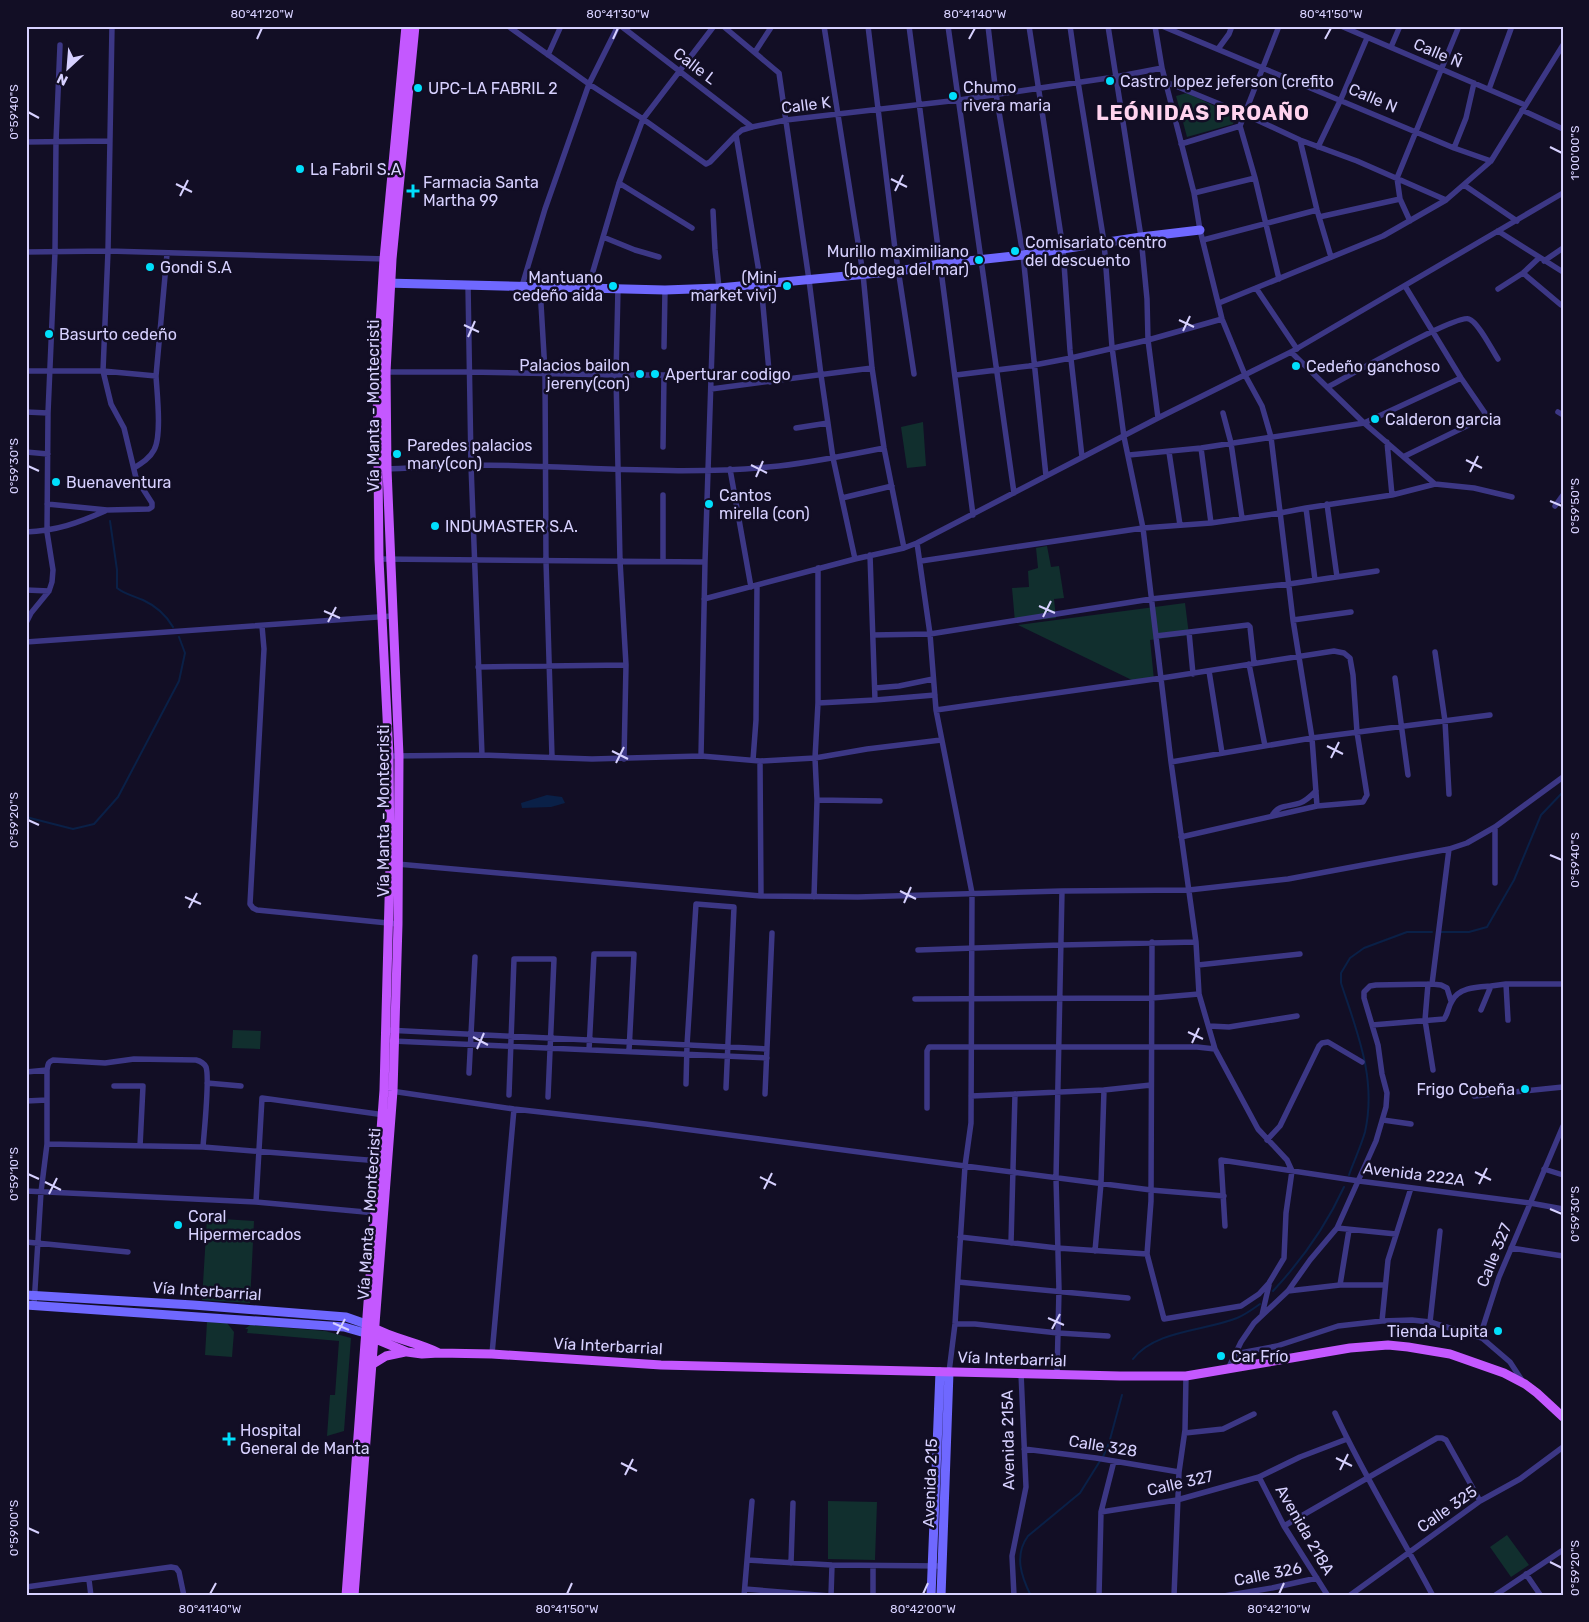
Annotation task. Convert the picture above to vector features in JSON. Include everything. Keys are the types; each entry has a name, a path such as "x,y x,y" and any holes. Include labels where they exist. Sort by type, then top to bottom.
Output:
{"main road":[{"name":"Vía Manta - Montecristi","path":"394,756 379,559 382,469 381,372 406,26"},
{"name":"Vía Manta - Montecristi","path":"388,259 415,26"},
{"name":"Vía Manta - Montecristi","path":"346,1596 365,1329 379,1213 387,1116 390,1041 394,864 394,756 390,559 382,469"},
{"name":"Vía Manta - Montecristi","path":"354,1596 376,1329 379,1213"},
{"name":"Vía Interbarrial","path":"365,1329 376,1329 390,1336 426,1346 439,1353"},
{"name":"Vía Interbarrial","path":"365,1329 375,1339 406,1352 422,1354 492,1354 661,1365 1057,1375 1186,1376 1350,1348 1398,1346 1461,1358 1496,1370 1537,1393 1563,1417"},
{"path":"373,1364 386,1356 406,1352"}],"street":[{"path":"47,504 107,510 149,509 152,507 152,503 139,482 134,468 124,428 112,404 104,371 112,26"},
{"name":"Calle K","path":"508,26 706,164 742,130 752,127 786,120 959,100 1115,77 1162,68"},
{"path":"519,34 521,26"},
{"path":"548,55 561,26"},
{"path":"522,286 545,209 589,84 620,26"},
{"name":"Calle L","path":"620,26 752,127"},
{"path":"588,288 620,183 643,119 714,26"},
{"path":"723,26 779,73 809,280 820,375 833,458 855,559"},
{"path":"754,52 772,26"},
{"path":"824,26 862,274 872,368 884,448 904,548"},
{"path":"868,26 914,374"},
{"path":"909,26 973,515"},
{"path":"948,26 1014,493"},
{"path":"988,26 996,94 1023,256 1046,476"},
{"path":"1029,26 1063,248 1071,358 1082,457"},
{"path":"1070,26 1104,242 1112,348 1124,436 1143,528 1171,762 1196,942 1199,994 1215,1049 1258,1129 1287,1160 1292,1171 1286,1213 1284,1258 1269,1283 1259,1294 1241,1306 1164,1319 1147,1254 1150,1190 1152,942"},
{"path":"1108,26 1141,237 1147,299 1148,340 1158,418"},
{"path":"1155,26 1162,68 1194,193 1202,240 1220,303 1222,319 1232,348 1262,406 1271,437 1289,584 1312,738 1317,806"},
{"name":"Calle N","path":"1162,26 1341,99 1454,148 1491,161"},
{"path":"1218,49 1229,34 1232,26"},
{"path":"1279,26 1240,126 1255,178 1279,279"},
{"name":"Calle Ñ","path":"1341,26 1489,88 1563,129"},
{"path":"1391,48 1400,26"},
{"path":"1410,221 1400,199 1397,178 1459,26"},
{"path":"1489,88 1512,26"},
{"path":"1318,147 1368,38"},
{"path":"26,623 31,613 49,591 53,570 47,532 48,412 55,252 56,141 60,45"},
{"path":"1220,303 1384,236 1446,200 1491,161 1563,45"},
{"path":"1166,82 1244,114 1300,140 1358,161 1446,200"},
{"path":"1454,148 1466,118 1474,83"},
{"path":"1181,144 1240,126"},
{"path":"736,135 761,284 770,382"},
{"path":"1300,140 1331,257"},
{"path":"26,142 110,141"},
{"path":"1194,193 1255,178"},
{"path":"620,183 692,228"},
{"path":"1464,185 1517,221"},
{"path":"704,599 818,568 904,548 917,543 1158,418 1294,351 1563,193"},
{"path":"1319,217 1400,199"},
{"path":"1202,240 1317,210"},
{"path":"702,756 705,562 711,389 717,288 713,211"},
{"path":"386,283 665,290 717,288 899,271 940,264 1023,256 1063,248 1200,230"},
{"path":"1498,231 1563,272"},
{"path":"603,237 659,257"},
{"path":"1498,289 1542,259 1563,248"},
{"path":"26,252 108,251 388,259"},
{"path":"134,468 148,458 154,450 158,439 156,376 167,254"},
{"path":"1523,272 1561,305"},
{"path":"468,285 468,372 482,755"},
{"path":"1404,286 1484,413 1483,418 1405,456"},
{"path":"540,287 545,372 546,561 552,758"},
{"path":"618,288 616,375 620,560 626,664 624,759"},
{"path":"1256,288 1294,351 1364,423 1405,456 1435,484"},
{"path":"664,347 665,290"},
{"path":"1328,386 1460,318 1469,319 1475,324 1498,359"},
{"path":"956,375 1034,365 1071,358 1148,340 1222,319"},
{"path":"711,389 872,368"},
{"path":"26,371 104,371 156,376"},
{"path":"381,372 712,375"},
{"path":"662,447 664,375"},
{"path":"1129,455 1201,448 1364,423 1461,378"},
{"path":"26,412 48,412"},
{"path":"1223,413 1231,443 1242,518"},
{"path":"796,428 828,423"},
{"path":"1387,442 1392,494"},
{"path":"382,469 471,465 619,470 708,470 778,466 884,448"},
{"path":"1201,448 1211,522"},
{"path":"26,452 48,454"},
{"path":"1169,452 1180,525"},
{"path":"730,469 754,586 756,760 761,896"},
{"path":"920,561 1143,528 1280,513 1392,494 1435,484 1474,488 1512,497"},
{"path":"842,498 892,486"},
{"path":"662,561 663,494"},
{"path":"1555,506 1563,495"},
{"path":"1327,504 1337,577"},
{"path":"1306,508 1315,580"},
{"path":"26,532 47,532 76,524 107,510"},
{"path":"917,543 930,634 936,710 972,893 971,1123 965,1166 955,1324 944,1372"},
{"path":"870,555 875,700"},
{"path":"379,559 705,562"},
{"path":"814,897 817,800 815,758 818,703 818,568"},
{"path":"873,635 930,634 1151,599 1289,584 1377,571"},
{"path":"26,590 49,591"},
{"path":"1294,620 1351,612"},
{"path":"26,642 392,616"},
{"path":"1156,636 1248,625 1250,628 1251,663 1265,746"},
{"path":"262,626 264,649 250,904 252,908 257,910 393,924"},
{"path":"1189,632 1193,674"},
{"path":"936,710 1193,674 1251,663 1334,651 1344,653 1350,658 1366,799 1363,802 1317,806 1181,837"},
{"path":"1435,652 1444,721 1449,794"},
{"path":"478,667 626,664"},
{"path":"1209,671 1222,753"},
{"path":"1395,678 1408,775"},
{"path":"875,688 898,686 933,679"},
{"path":"818,703 935,695"},
{"path":"1171,762 1312,738 1490,715"},
{"path":"394,756 482,755 624,759 702,756 756,760 815,758 867,748 941,740"},
{"path":"394,864 761,896 814,897 1189,890 1288,879 1449,849 1467,843 1496,827 1563,777"},
{"path":"1272,816 1280,807 1302,802 1316,791"},
{"path":"817,800 880,801"},
{"path":"1495,883 1496,827"},
{"path":"1433,1070 1425,1020 1449,849"},
{"path":"1057,1375 1059,1290 1056,1178 1062,891"},
{"path":"686,1084 686,1054 696,904 734,907 726,1088"},
{"path":"765,1094 772,933"},
{"path":"918,950 1196,942"},
{"path":"589,1050 594,954 634,954 629,1051"},
{"path":"1198,965 1300,954"},
{"path":"469,1073 475,957"},
{"path":"509,1095 514,959 554,959 548,1097"},
{"path":"1372,1025 1444,1019 1451,1002 1460,992 1467,990 1506,984 1563,984"},
{"path":"1506,984 1508,1020"},
{"path":"1228,1369 1247,1332 1288,1291 1310,1260 1338,1228 1376,1141 1386,1107 1386,1094 1378,1045 1364,998 1364,992 1370,986 1441,985 1447,988 1451,1002"},
{"path":"1481,1010 1491,986"},
{"path":"915,999 1152,998 1199,994"},
{"path":"1209,1026 1229,1027 1297,1016"},
{"path":"390,1030 767,1049"},
{"path":"436,1043 437,1033"},
{"path":"390,1041 767,1058"},
{"path":"1268,1140 1280,1126 1319,1046 1328,1042 1362,1062"},
{"path":"927,1108 929,1047 1197,1047 1215,1049"},
{"path":"30,1305 47,1144 48,1064 53,1060 105,1063 134,1059 196,1060 202,1063 206,1067 207,1083 204,1148"},
{"path":"26,1072 47,1070"},
{"path":"207,1083 241,1086"},
{"path":"971,1096 1058,1093 1151,1085"},
{"path":"114,1086 143,1086 140,1146"},
{"path":"1474,1096 1563,1087"},
{"path":"1095,1251 1101,1183 1104,1090"},
{"path":"388,1091 514,1109 646,1124 1150,1190 1224,1196 1225,1226"},
{"path":"1011,1243 1014,1094"},
{"path":"256,1202 262,1098 387,1116"},
{"path":"26,1101 47,1100"},
{"path":"492,1354 514,1109"},
{"path":"1383,1120 1412,1124"},
{"name":"Calle 327","path":"1482,1338 1482,1330 1489,1305 1563,1126"},
{"path":"47,1144 204,1148 383,1161"},
{"name":"Avenida 222A","path":"1224,1196 1221,1160 1410,1188 1530,1202 1563,1209"},
{"path":"1544,1169 1563,1175"},
{"path":"1382,1321 1388,1260 1410,1188"},
{"path":"26,1191 256,1202 379,1213"},
{"path":"1338,1228 1396,1234"},
{"path":"1340,1285 1349,1230"},
{"path":"1430,1322 1440,1232"},
{"path":"960,1237 1057,1248 1147,1254"},
{"path":"26,1242 128,1252"},
{"path":"1511,1248 1563,1256"},
{"path":"958,1282 1128,1298"},
{"path":"1262,1315 1269,1283"},
{"path":"1288,1291 1340,1285 1385,1285"},
{"name":"Vía Interbarrial","path":"30,1295 346,1317 365,1329"},
{"name":"Vía Interbarrial","path":"30,1305 365,1329"},
{"path":"239,1309 239,1319"},
{"path":"1235,1354 1277,1346 1338,1326 1412,1320 1430,1322 1482,1338 1510,1362 1524,1384"},
{"path":"955,1324 975,1324 1058,1333 1108,1336"},
{"name":"Avenida 215","path":"941,1596 944,1372"},
{"name":"Avenida 215","path":"931,1596 944,1372"},
{"name":"Avenida 215A","path":"1014,1596 1012,1556 1026,1486 1021,1374"},
{"path":"1174,1596 1177,1500 1184,1433 1186,1376"},
{"path":"1335,1413 1368,1479 1433,1596"},
{"path":"1184,1433 1223,1429 1254,1414"},
{"path":"1284,1526 1437,1438 1446,1440 1480,1501"},
{"name":"Calle 327","path":"1101,1512 1177,1500 1259,1477 1300,1457 1347,1439"},
{"name":"Calle 325","path":"1349,1596 1480,1501 1520,1479 1563,1447"},
{"name":"Calle 328","path":"1024,1449 1096,1458 1179,1472"},
{"path":"1098,1596 1101,1512 1113,1461"},
{"name":"Avenida 218A","path":"1259,1477 1284,1526 1328,1596"},
{"path":"744,1596 752,1501"},
{"path":"792,1564 793,1504"},
{"path":"1494,1596 1563,1550"},
{"path":"747,1560 792,1564 942,1566"},
{"path":"745,1589 831,1596 832,1565"},
{"path":"873,1566 873,1596"},
{"path":"26,1587 176,1568 179,1572 184,1596"},
{"path":"1526,1574 1541,1596"},
{"name":"Calle 326","path":"1224,1596 1317,1578"},
{"path":"90,1580 92,1596"},
{"path":"1272,1588 1273,1596"}],"green space":[{"path":"1187,93 1236,116 1233,124 1187,137 1176,96"},
{"path":"923,422 926,466 907,468 901,427"},
{"path":"1047,546 1051,567 1059,566 1064,598 1054,599 1056,618 1015,622 1012,588 1029,587 1028,571 1038,568 1036,548"},
{"path":"1185,603 1189,635 1150,640 1154,680 1136,682 1018,625"},
{"path":"233,1030 261,1031 260,1049 232,1048"},
{"path":"207,1218 254,1221 250,1303 202,1300"},
{"path":"207,1322 227,1323 234,1332 232,1357 205,1355"},
{"path":"250,1325 325,1331 351,1338 344,1431 327,1436 330,1395 335,1395 339,1341 247,1333 248,1329 245,1329"},
{"path":"828,1501 877,1502 875,1560 828,1559"},
{"path":"1507,1535 1529,1565 1511,1577 1490,1547"}],"water":[{"path":"547,795 562,797 565,803 551,807 522,808 521,803"}],"waterway":[{"path":"110,521 117,570 117,588 152,605 164,615 173,627"},
{"path":"26,817 73,829 94,824 118,797 179,681 185,653 179,637"},
{"path":"1441,932 1469,932 1487,927 1514,880 1541,815 1563,792"},
{"path":"1349,1175 1365,1132 1369,1093 1359,1038 1341,983 1341,973 1350,958 1364,948 1407,932 1432,932"},
{"path":"1273,1291 1313,1242 1344,1187"},
{"path":"1133,1359 1142,1349 1154,1342 1181,1332 1237,1318 1260,1304"},
{"path":"1103,1457 1109,1443 1122,1395"},
{"path":"1031,1596 1020,1566 1021,1551 1024,1543 1028,1536 1080,1493 1100,1461"}],"place":[{"name":"Castro lopez jeferson (crefito","path":"1110,81"},
{"name":"UPC-LA FABRIL 2","path":"418,88"},
{"name":"Chumo rivera maria","path":"953,96"},
{"name":"La Fabril S.A","path":"300,169"},
{"name":"Farmacia Santa Martha 99","path":"413,191"},
{"name":"Comisariato centro del descuento","path":"1015,251"},
{"name":"Murillo maximiliano (bodega del mar)","path":"979,260"},
{"name":"Gondi S.A","path":"150,267"},
{"name":"Mantuano cedeño aida","path":"613,286"},
{"name":"(Mini market vivi)","path":"787,286"},
{"name":"Basurto cedeño","path":"49,334"},
{"name":"Cedeño ganchoso","path":"1296,366"},
{"name":"Palacios bailon jereny(con)","path":"640,374"},
{"name":"Aperturar codigo","path":"655,374"},
{"name":"Calderon garcia","path":"1375,419"},
{"name":"Paredes palacios mary(con)","path":"397,454"},
{"name":"Buenaventura","path":"56,482"},
{"name":"Cantos mirella (con)","path":"709,504"},
{"name":"INDUMASTER S.A.","path":"435,526"},
{"name":"Frigo Cobeña","path":"1525,1089"},
{"name":"Coral Hipermercados","path":"178,1225"},
{"name":"Tienda Lupita","path":"1498,1331"},
{"name":"Car Frío","path":"1221,1356"},
{"name":"Hospital General de Manta","path":"229,1439"}],"district":[{"name":"LEÓNIDAS PROAÑO","path":"1203,112"}]}
